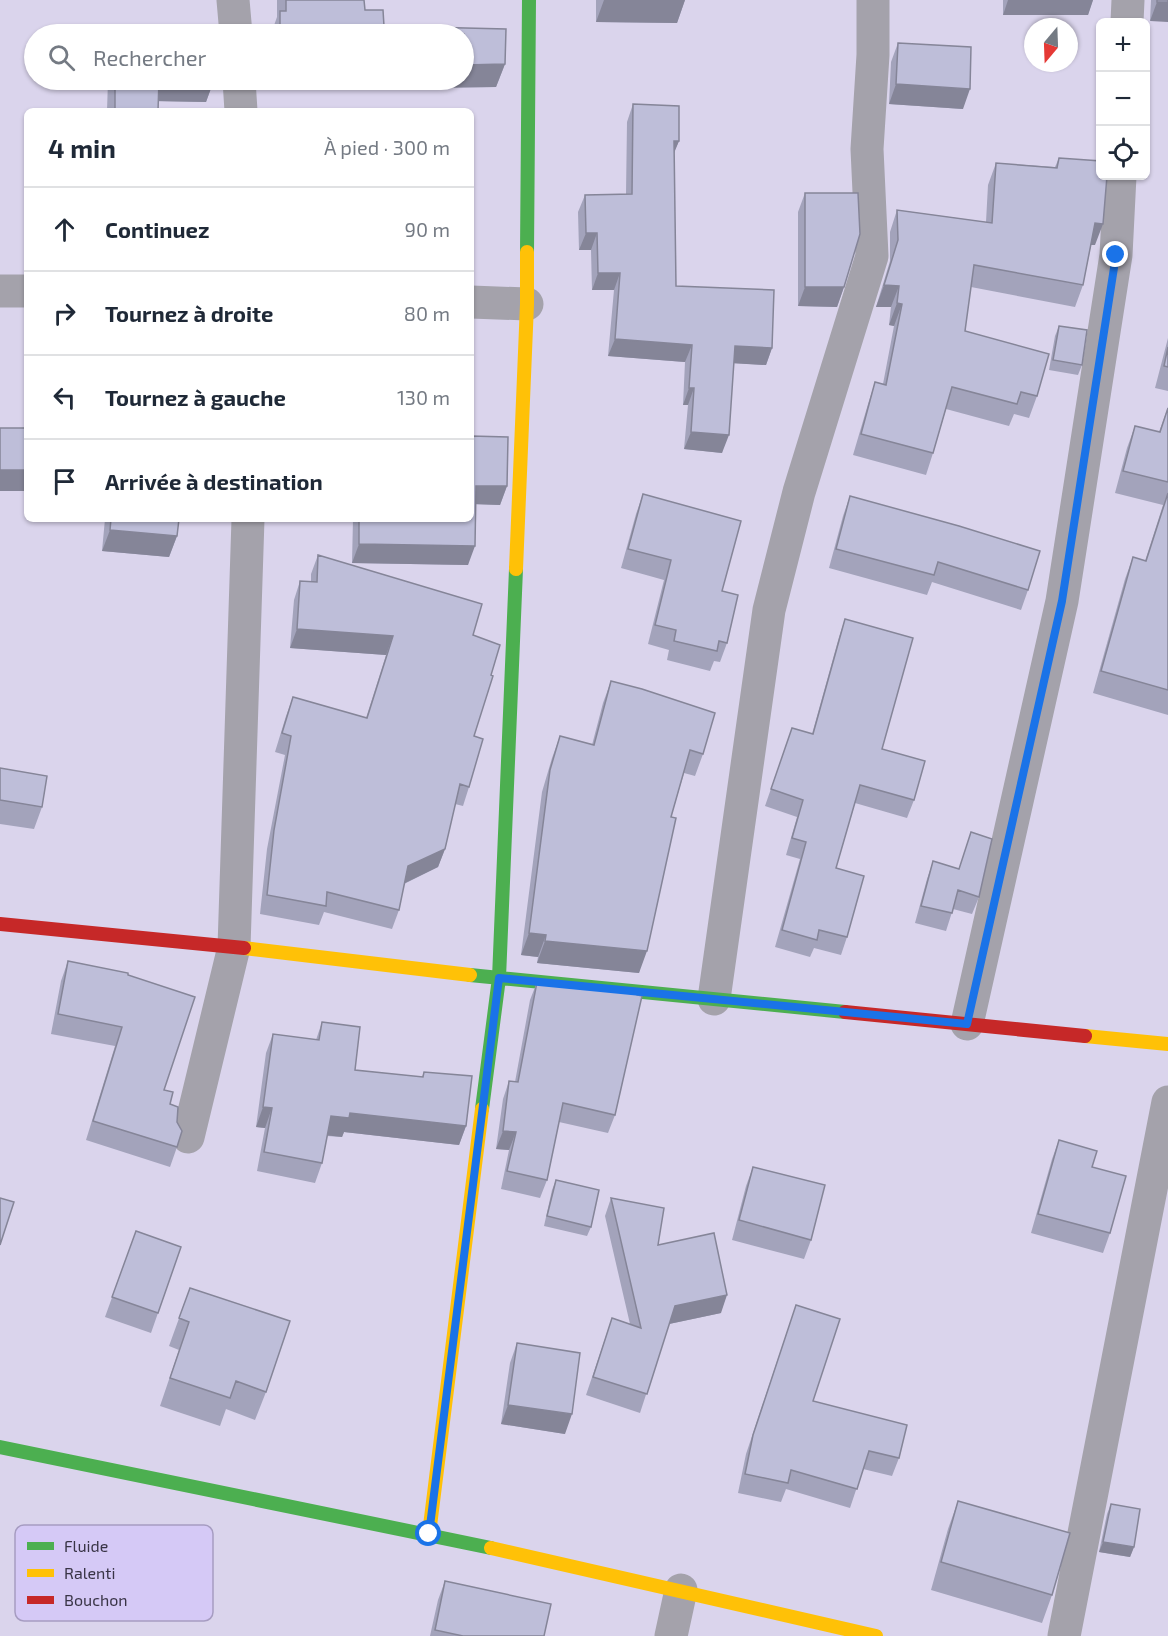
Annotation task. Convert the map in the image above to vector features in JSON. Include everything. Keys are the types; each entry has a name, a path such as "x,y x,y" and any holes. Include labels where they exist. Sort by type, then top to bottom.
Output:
{"main road":[{"path":"429,1534 499,978 526,304 529,0"},
{"path":"0,924 234,947 499,978 1168,1044"},
{"path":"0,1447 429,1534 876,1636"}],"street":[{"path":"233,0 235,24"},
{"path":"714,999 769,610 799,492 872,256 867,149 873,55 873,0"},
{"path":"1127,18 1128,0"},
{"path":"240,90 241,108"},
{"path":"967,1024 1062,601 1116,255 1120,180"},
{"path":"0,291 24,291"},
{"path":"474,302 526,304"},
{"path":"188,1137 234,947 248,522"},
{"path":"1064,1636 1168,1102"},
{"path":"671,1636 681,1590"}],"building":[{"path":"286,0 364,0 365,10 383,10 384,24 280,24 280,11 286,11"},
{"path":"474,28 506,29 505,64 474,65"},
{"path":"898,43 971,47 970,89 896,84"},
{"path":"115,90 159,90 158,108 115,108"},
{"path":"633,104 679,106 679,141 674,141 676,286 774,290 772,348 735,346 729,435 691,432 694,388 689,388 692,345 615,339 620,273 598,273 597,233 586,233 585,195 632,194"},
{"path":"1059,158 1096,161 1096,180 1107,180 1103,224 1095,223 1083,285 974,265 965,331 1049,354 1037,396 1021,392 1017,404 952,387 933,453 861,434 875,382 886,385 902,304 897,303 899,286 884,285 898,240 897,210 992,223 996,163 1057,168"},
{"path":"805,193 858,193 860,234 844,287 805,287"},
{"path":"1059,326 1087,330 1082,365 1053,360"},
{"path":"1168,347 1168,367 1164,366"},
{"path":"1168,408 1168,482 1123,471 1135,426 1160,432"},
{"path":"0,428 24,428 24,470 0,470"},
{"path":"474,436 508,437 507,486 476,486 475,546 359,544 359,522 474,522"},
{"path":"1168,493 1168,690 1101,671 1133,557 1146,561"},
{"path":"643,494 741,521 722,591 738,595 727,643 719,641 717,651 674,641 676,630 655,625 671,560 628,549"},
{"path":"850,496 1040,551 1028,590 938,562 934,575 836,549"},
{"path":"111,522 179,522 177,536 110,530"},
{"path":"318,555 482,604 473,635 500,645 474,736 483,739 469,787 460,784 445,849 408,866 399,910 327,892 326,906 267,895 274,830 291,736 282,733 293,697 367,718 393,636 297,629 300,581 317,582"},
{"path":"845,619 913,638 882,749 925,761 914,800 860,785 836,868 864,876 847,937 819,930 817,940 782,930 806,842 792,838 803,800 771,789 792,728 813,734"},
{"path":"611,681 715,713 703,754 690,750 671,817 676,818 647,951 545,941 546,935 529,933 550,770 560,736 594,745"},
{"path":"0,768 47,776 42,807 0,800"},
{"path":"971,832 992,839 979,897 958,890 952,913 921,906 933,861 959,869"},
{"path":"68,961 128,973 128,975 195,997 164,1090 173,1092 170,1104 178,1107 177,1122 182,1131 177,1147 93,1121 122,1027 58,1014"},
{"path":"537,982 637,992 637,995 642,996 615,1115 563,1103 547,1180 507,1171 516,1132 503,1131 509,1081 518,1082"},
{"path":"322,1022 360,1027 355,1070 423,1077 424,1072 472,1076 466,1126 350,1113 349,1118 331,1116 322,1163 264,1152 272,1108 263,1107 273,1034 319,1040"},
{"path":"1059,1140 1097,1151 1092,1167 1126,1176 1110,1233 1038,1214"},
{"path":"753,1167 825,1185 811,1240 739,1220"},
{"path":"556,1180 599,1190 591,1227 547,1216"},
{"path":"0,1198 14,1202 0,1245"},
{"path":"611,1198 664,1208 658,1245 714,1233 727,1295 675,1306 647,1394 593,1377 612,1318 641,1328"},
{"path":"136,1231 181,1247 158,1313 112,1297"},
{"path":"190,1288 290,1321 266,1392 236,1381 230,1398 170,1378 189,1322 179,1318"},
{"path":"796,1305 840,1319 813,1401 907,1425 899,1458 869,1451 857,1489 791,1470 788,1483 745,1474 753,1435"},
{"path":"517,1343 580,1353 572,1414 508,1405"},
{"path":"958,1501 1070,1533 1052,1595 941,1562"},
{"path":"1111,1504 1140,1509 1134,1547 1103,1542"},
{"path":"445,1581 551,1604 544,1636 463,1636 435,1630"}],"traffic: fast":[{"path":"527,252 529,0"},
{"path":"482,1109 499,978 516,569"},
{"path":"470,975 845,1012"},
{"path":"0,1447 491,1548"}],"traffic: slow":[{"path":"516,569 527,304 527,252"},
{"path":"244,948 470,975"},
{"path":"1085,1036 1168,1044"},
{"path":"429,1534 482,1109"},
{"path":"491,1548 876,1636"}],"traffic: jam":[{"path":"0,924 244,948"},
{"path":"845,1012 1085,1036"}],"route":[{"path":"429,1534 499,978 967,1024 1062,601 1116,255"}]}
